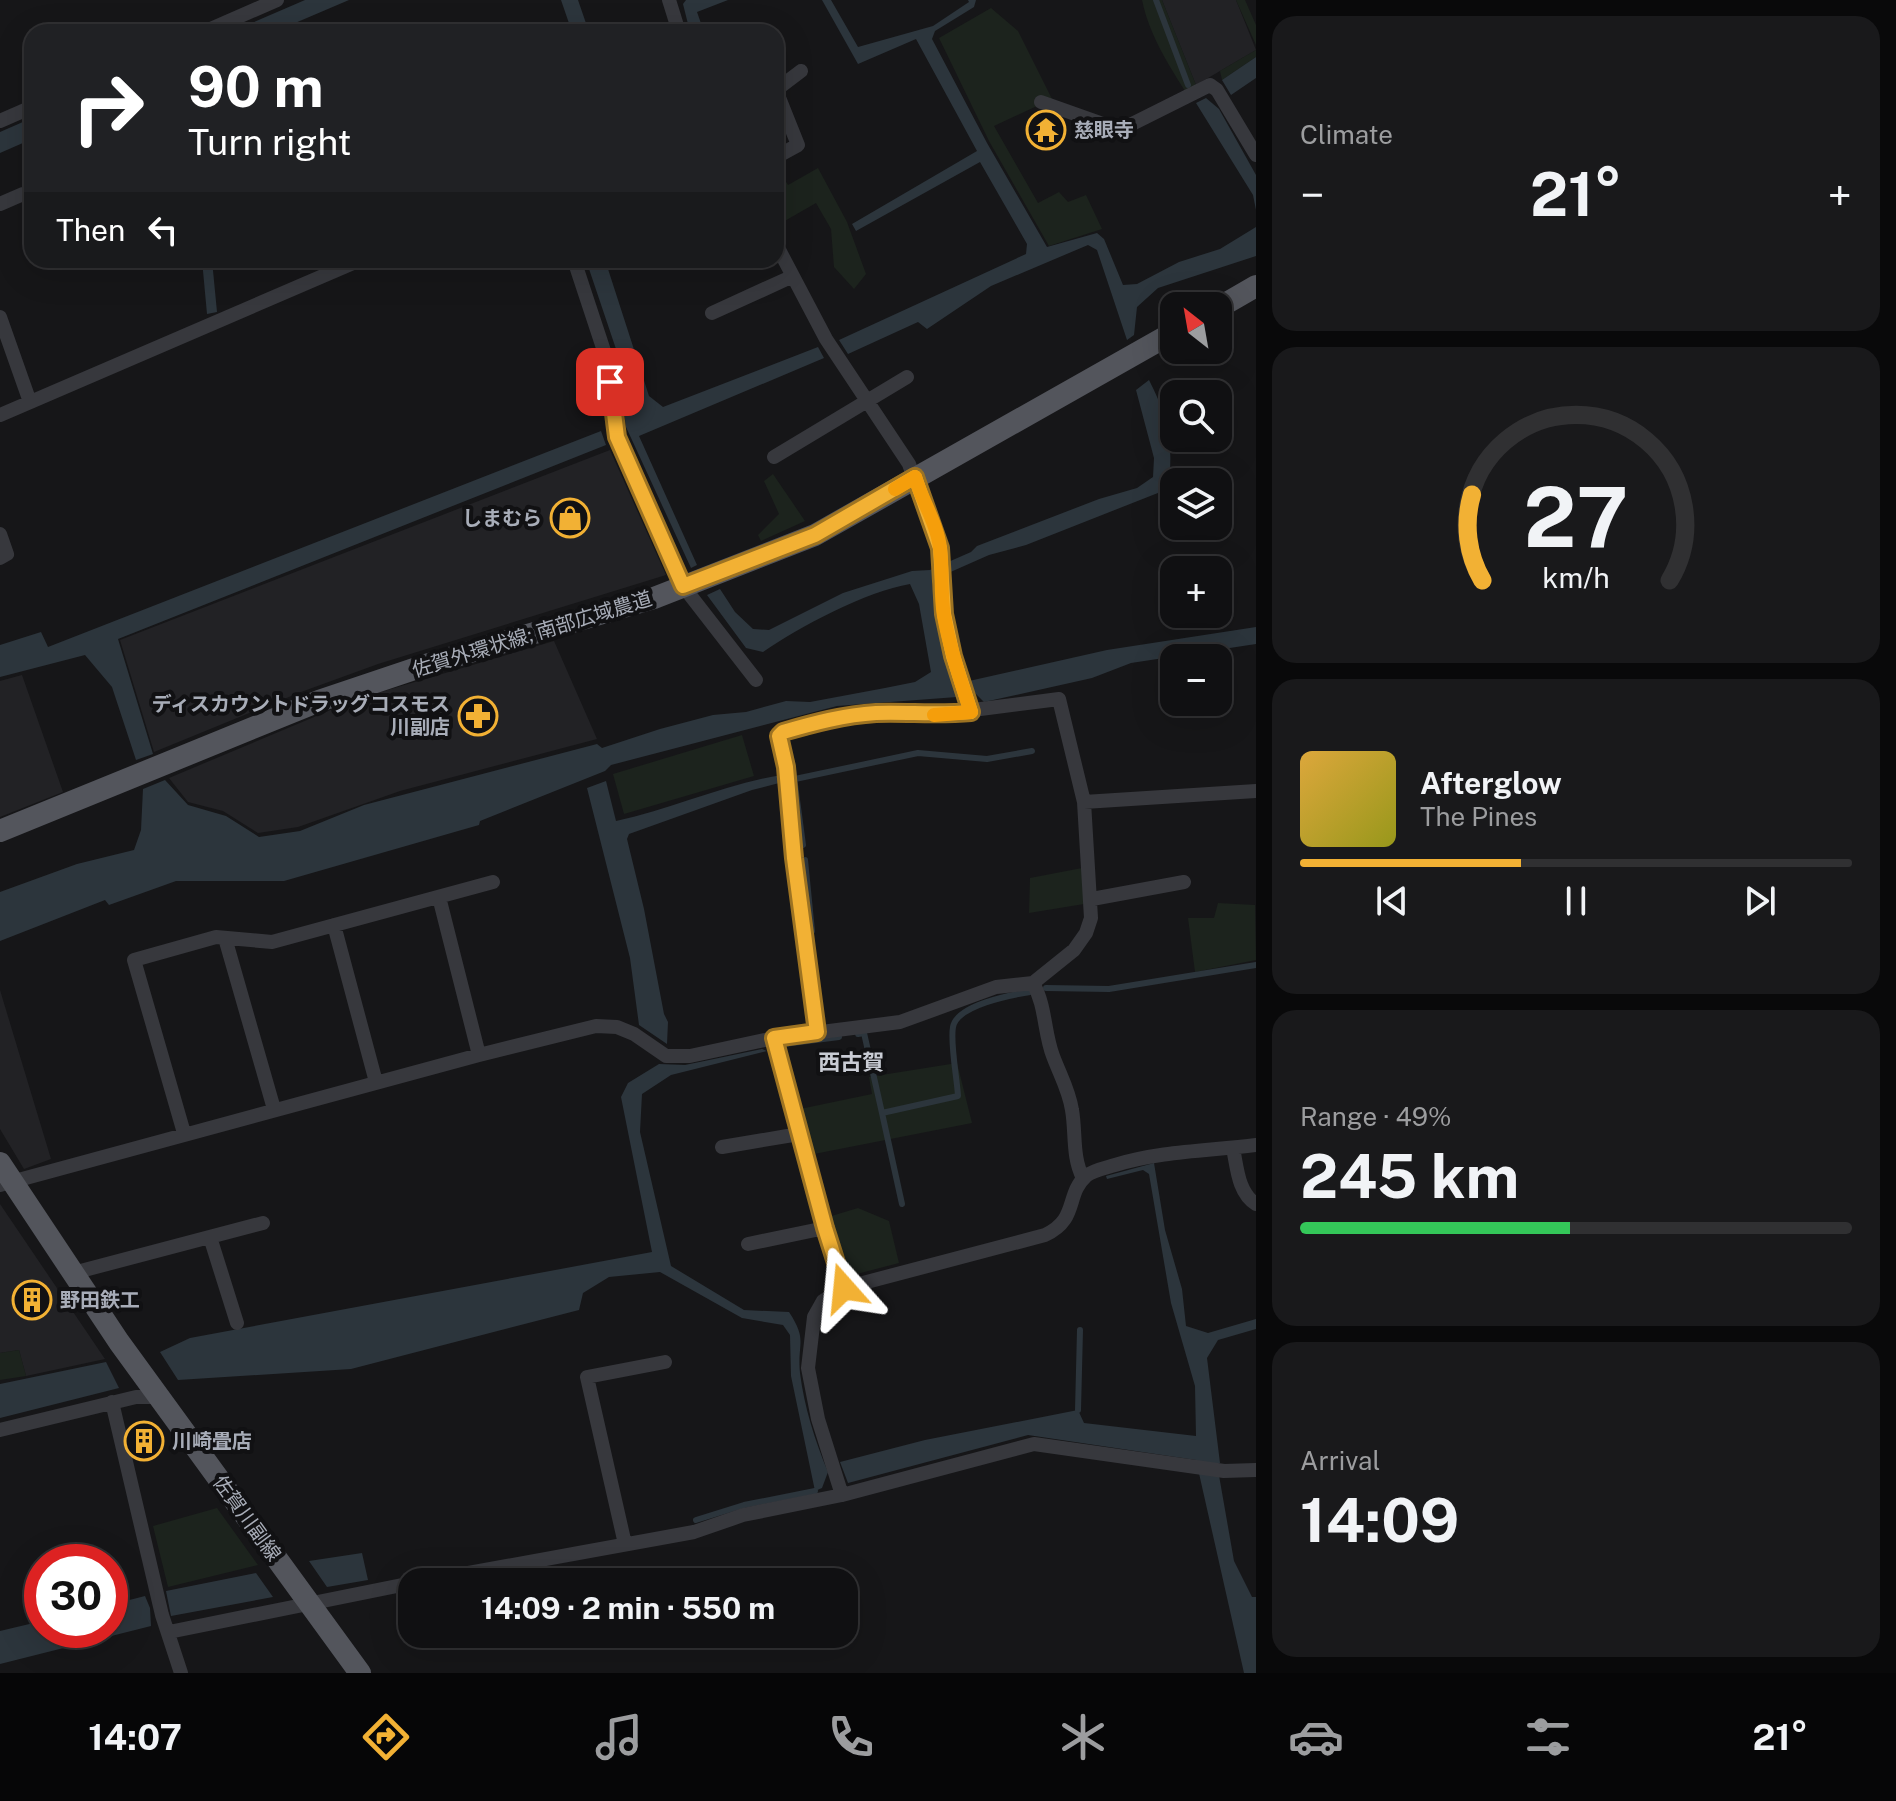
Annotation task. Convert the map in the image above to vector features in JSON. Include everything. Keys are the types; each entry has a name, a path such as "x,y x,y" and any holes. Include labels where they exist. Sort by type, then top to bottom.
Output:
{"main road":[{"path":"1232,300 1256,286"},
{"name":"佐賀外環状線; 南部広域農道","path":"0,831 319,701 429,664 654,598 815,535 1160,340"},
{"name":"佐賀川副線","path":"4,1176 159,1397 360,1673"}],"street":[{"path":"222,24 277,0"},
{"path":"669,0 676,24"},
{"path":"784,84 801,71"},
{"path":"1041,102 1120,130 1210,85 1217,90 1256,155"},
{"path":"0,121 24,110"},
{"path":"784,110 798,145 784,153"},
{"path":"0,204 23,194"},
{"path":"784,262 826,339 915,477 921,499 935,527 940,548 944,614 953,656 971,712"},
{"path":"0,415 341,268"},
{"path":"577,268 607,360 617,437 683,586 756,680"},
{"path":"712,313 791,277"},
{"path":"0,317 30,402"},
{"path":"774,457 907,377"},
{"path":"0,534 7,554 0,558"},
{"path":"4,1176 184,1133 596,1026 617,1027 634,1034 666,1056 690,1056 774,1038 900,1022 996,987 1033,983 1054,968 1080,942 1091,918 1084,802 1059,699 971,712 934,715 877,713 839,717 779,736 786,767 794,858 817,1032"},
{"path":"1084,802 1256,791"},
{"path":"184,1133 134,960 216,937 272,942 493,882"},
{"path":"1092,899 1184,882"},
{"path":"439,897 479,1055"},
{"path":"334,925 376,1082"},
{"path":"225,938 274,1109"},
{"path":"1033,983 1039,994 1053,1056 1065,1082 1072,1111 1076,1165 1083,1178"},
{"path":"774,1038 844,1288"},
{"path":"722,1147 799,1134"},
{"path":"842,1495 818,1419 808,1368 814,1317 823,1301 844,1288 1058,1229 1067,1219 1083,1178 1092,1172 1136,1159 1177,1152 1256,1145"},
{"path":"1233,1148 1244,1192 1256,1204"},
{"path":"73,1273 263,1223"},
{"path":"748,1244 825,1228"},
{"path":"210,1237 237,1323"},
{"path":"625,1544 587,1377 665,1362"},
{"path":"0,1430 136,1397 159,1397"},
{"path":"112,1402 162,1615 181,1673"},
{"path":"495,1568 694,1532 743,1515 842,1495 1034,1444 1194,1468 1256,1470"},
{"path":"169,1632 398,1586"}],"shaded area":[{"path":"305,0 349,0 293,24 250,24"},
{"path":"561,0 578,0 586,24 569,24"},
{"path":"686,0 728,0 697,12 701,24 688,24 683,4"},
{"path":"822,0 831,0 858,47 933,26 968,0 976,0 974,7 935,31 932,39 1047,247 1097,233 1104,239 1123,285 1137,284 1179,262 1220,249 1256,227 1256,256 1158,288 1137,307 1134,335 1127,340 1097,250 1088,245 991,286 927,329 918,322 848,354 839,340 1026,254 1027,244 980,162 856,231 852,224 977,151 916,39 858,64"},
{"path":"1142,0 1162,0 1196,85 1185,91 1154,36"},
{"path":"1162,0 1236,0 1256,50 1196,85"},
{"path":"1236,0 1245,0 1256,25 1256,45"},
{"path":"991,8 1018,31 1052,99 994,126 1038,203 1059,192 1068,202 1086,195 1102,229 1049,246 989,141 939,38"},
{"path":"1256,50 1256,57 1222,80 1220,71"},
{"path":"1256,57 1256,78 1231,95 1222,80"},
{"path":"1206,98 1219,109 1256,175 1256,210 1253,195 1196,103"},
{"path":"24,122 24,142 0,153 0,132"},
{"path":"818,168 847,222 866,274 854,289 834,267 831,229 816,203 784,221 784,179 788,185"},
{"path":"203,268 213,268 217,312 207,314"},
{"path":"589,268 608,268 649,396 663,407 818,347 824,358 639,436 697,565 691,568 626,427 616,349"},
{"path":"1149,380 1160,405 1160,452 1170,452 1170,459 1169,468 1160,468 1160,492 1026,545 989,555 932,583 948,672 954,683 958,684 957,697 837,706 611,765 605,771 480,821 479,825 284,881 176,881 109,905 105,900 0,941 0,892 77,864 134,850 141,830 143,789 165,780 188,805 226,816 259,837 300,831 364,805 597,744 602,748 713,715 746,712 786,701 810,702 915,682 931,672 919,604 910,584 874,594 834,611 763,652 746,648 707,595 720,589 735,612 753,629 769,630 843,593 912,571 930,570 971,552 977,546 1099,499 1137,488 1153,477 1154,458 1136,390"},
{"path":"601,431 606,445 118,639 153,754 136,760 112,687 85,655 0,677 0,645 41,632 48,647"},
{"path":"610,450 666,575 378,664 154,752 120,640"},
{"path":"773,474 805,521 761,541 758,535 779,514 764,481"},
{"path":"1256,627 1256,644 1232,648 1232,644 1160,644 1160,659 1131,663 1092,678 984,702 970,688 969,681 1107,650"},
{"path":"554,641 597,739 400,791 298,827 258,833 223,811 188,802 169,778 357,699"},
{"path":"22,675 63,792 0,817 0,681"},
{"path":"742,735 754,776 624,814 613,774"},
{"path":"782,775 783,782 629,834 627,839 668,1022 667,1044 639,1025 630,958 587,788 606,781 616,821 740,784"},
{"path":"1082,868 1084,904 1029,913 1030,878"},
{"path":"1218,903 1255,905 1256,960 1195,972 1188,918 1214,918"},
{"path":"0,990 51,1159 24,1169 0,1129"},
{"path":"762,1049 767,1051 671,1075 642,1094 640,1132 671,1266 744,1310 789,1312 795,1322 800,1336 804,1398 828,1472 822,1488 815,1491 791,1376 790,1335 783,1325 742,1318 660,1272 609,1277 583,1293 579,1310 351,1369 178,1380 160,1352 190,1338 652,1252 621,1097 628,1083 659,1064 685,1065"},
{"path":"957,1063 972,1123 809,1155 800,1109 872,1094 869,1077"},
{"path":"1154,1163 1165,1230 1182,1289 1186,1326 1208,1333 1256,1319 1256,1329 1218,1340 1207,1358 1220,1463 1217,1464 1234,1561 1252,1597 1256,1597 1256,1673 1244,1673 1196,1460 1028,1435 848,1483 840,1462 925,1440 1078,1410 1084,1423 1196,1436 1195,1386 1171,1303 1149,1174 1143,1170 1107,1179 1106,1176"},
{"path":"0,1204 105,1359 26,1376 19,1350 0,1353"},
{"path":"858,1208 889,1221 899,1263 849,1276 828,1217"},
{"path":"19,1350 26,1376 0,1380 0,1353"},
{"path":"106,1362 119,1388 0,1418 0,1384"},
{"path":"217,1508 258,1565 168,1587 153,1526"},
{"path":"362,1553 368,1580 327,1587 309,1561"},
{"path":"256,1573 273,1597 171,1616 166,1591"},
{"path":"145,1596 150,1608 151,1626 128,1632 128,1600"},
{"path":"24,1625 24,1648 64,1648 0,1664 0,1631"}],"waterway":[{"path":"1156,0 1188,85"},
{"path":"795,779 918,753 987,759 1032,751"},
{"path":"792,762 803,845"},
{"path":"805,860 812,931"},
{"path":"1046,988 1109,989 1256,965"},
{"path":"858,1034 864,1033 882,1113 958,1096 952,1042 957,1019 986,1002 1030,992"},
{"path":"784,1044 839,1037"},
{"path":"882,1113 902,1204"},
{"path":"1078,1410 1080,1330"},
{"path":"696,1520 744,1505 815,1491"}],"slow traffic":[{"path":"895,489 915,477 921,499 935,527 940,548 944,614 953,656 971,712 934,715"}],"place":[{"name":"慈眼寺","path":"1046,130"},
{"name":"しまむら","path":"570,518"},
{"name":"ディスカウントドラッグコスモス 川副店","path":"478,716"},
{"name":"野田鉄工","path":"32,1300"},
{"name":"川崎畳店","path":"144,1441"}],"district":[{"name":"西古賀","path":"851,1062"}],"route":[{"path":"610,382 621,450 683,586 815,535 915,477 921,499 935,527 940,548 944,614 953,656 971,712 934,715 877,713 826,719 783,732 779,736 786,767 794,858 817,1032 774,1038 844,1288"}]}
